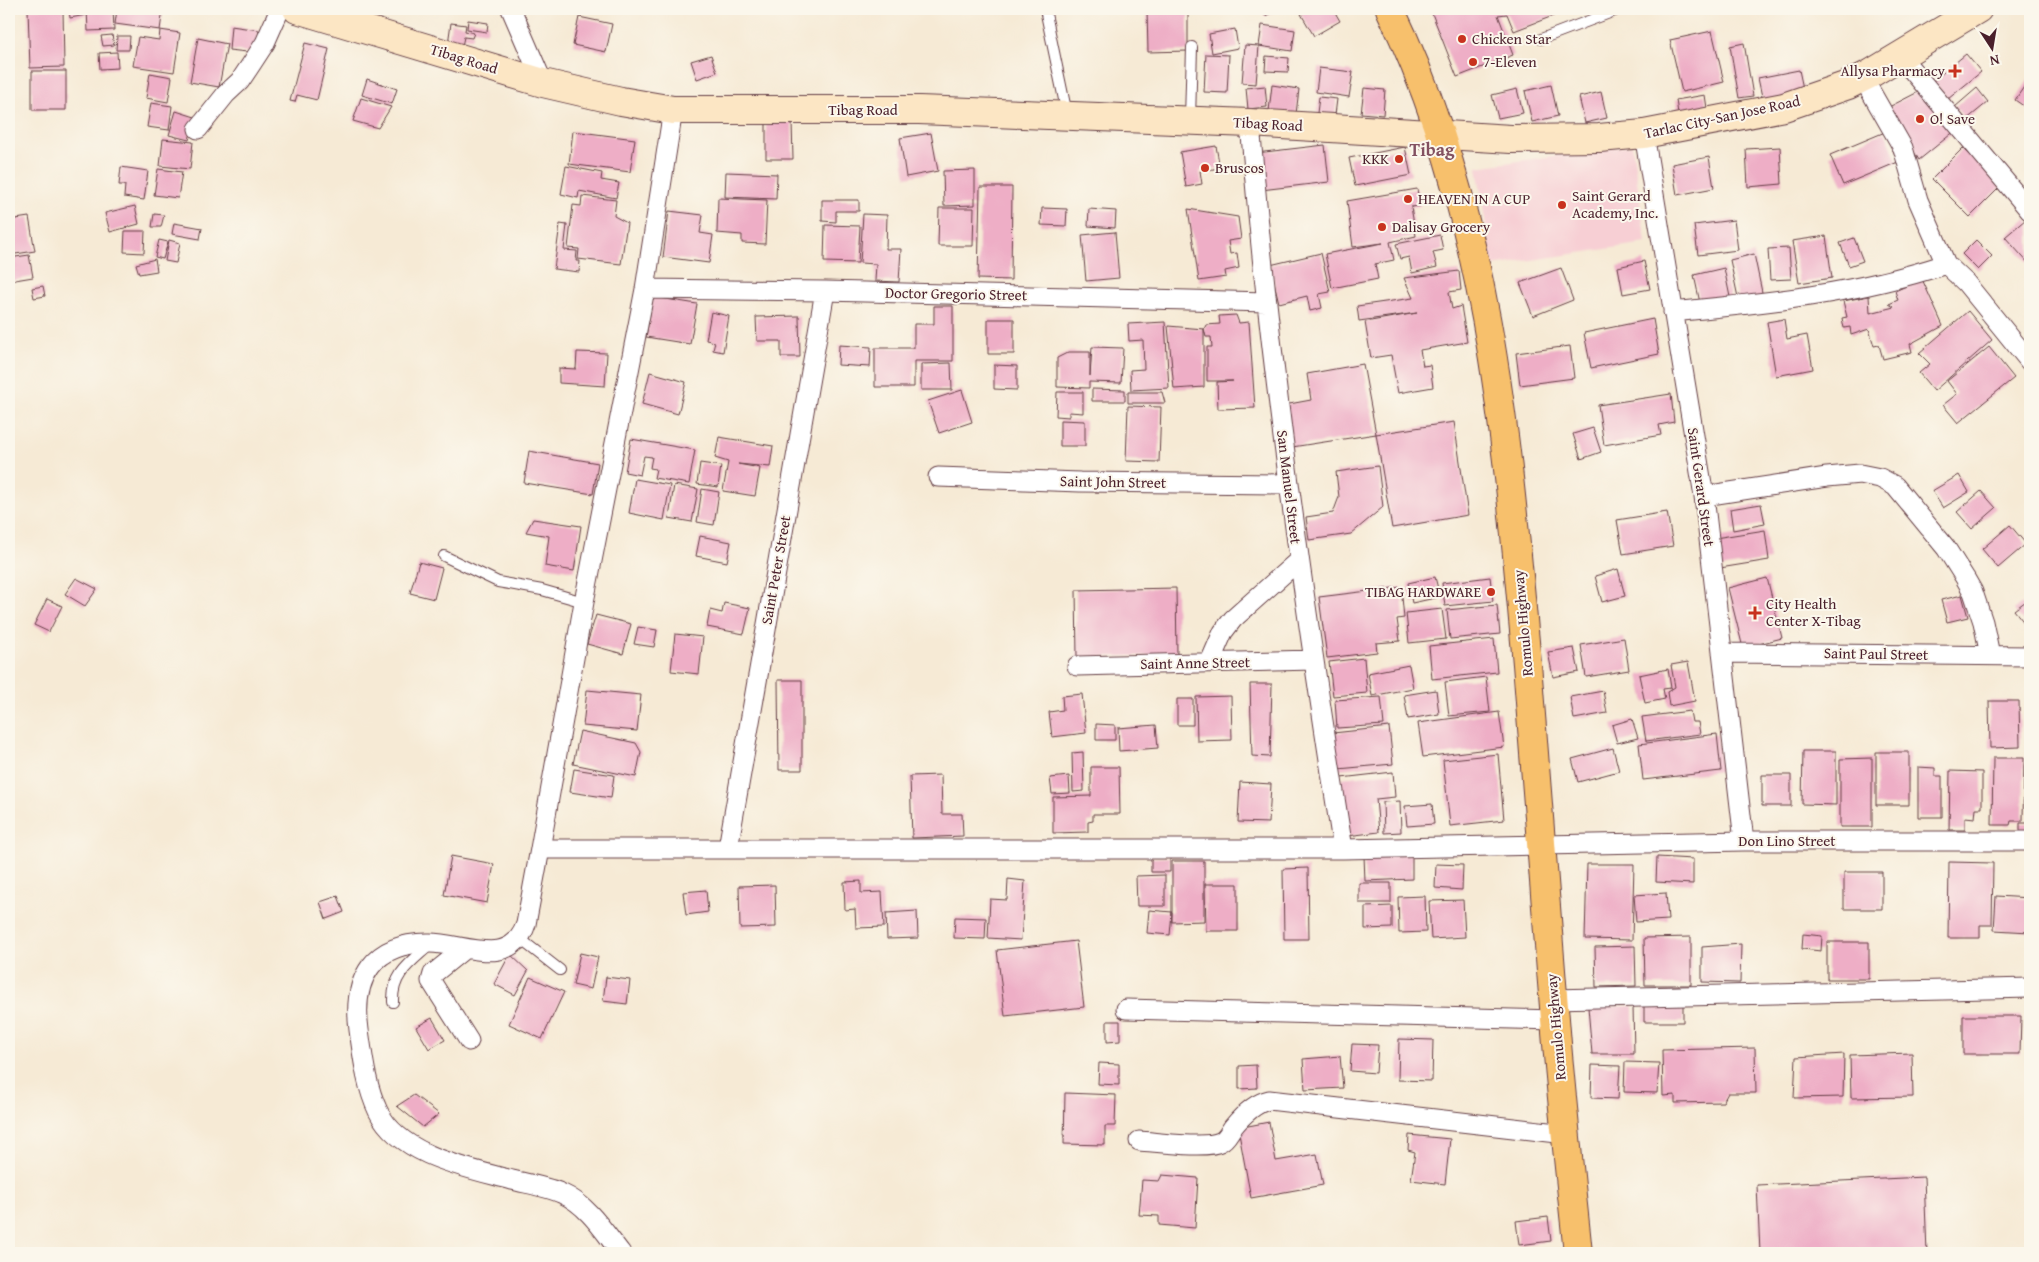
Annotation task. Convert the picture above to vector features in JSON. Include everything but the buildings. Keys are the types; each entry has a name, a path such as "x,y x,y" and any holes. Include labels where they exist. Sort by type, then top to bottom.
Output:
{"highway":[{"name":"Romulo Highway","path":"1390,9 1423,84 1442,135 1467,223 1496,369 1516,542 1543,846 1554,1010 1578,1253"}],"street":[{"path":"198,129 226,94 240,81 265,43 280,9"},
{"name":"Tibag Road","path":"297,9 543,83 621,102 673,110 919,110 1190,120 1442,135"},
{"path":"511,9 543,83"},
{"name":"Tarlac City-San Jose Road","path":"1442,135 1511,139 1598,138 1644,134 1784,108 1848,85 1862,78 1901,57 1978,9"},
{"path":"1901,57 2030,211"},
{"path":"1862,78 1903,148 1918,200 1946,264 1966,283 2030,362"},
{"path":"621,1253 585,1210 563,1194 440,1159 417,1149 399,1137 386,1124 379,1113 368,1081 357,1013 357,998 366,971 386,953 409,945 432,943 488,952 501,949 520,938 526,924 584,602 645,289 673,110"},
{"name":"San Manuel Street","path":"1250,123 1266,302 1288,484 1313,660 1343,848"},
{"name":"Saint Gerard Street","path":"1644,134 1704,496 1744,841"},
{"path":"1672,312 1824,295 1864,288 1946,264"},
{"name":"Doctor Gregorio Street","path":"645,289 825,291 1266,302"},
{"name":"Saint Peter Street","path":"728,848 825,291"},
{"path":"1704,496 1827,477 1860,474 1880,478 1895,486 1946,548 1973,592 1983,622 1990,656"},
{"name":"Saint John Street","path":"938,478 1080,482 1288,484"},
{"path":"1210,662 1223,632 1233,619 1299,560"},
{"name":"Saint Paul Street","path":"1722,653 2030,656"},
{"name":"Saint Anne Street","path":"1077,666 1313,660"},
{"name":"Don Lino Street","path":"540,848 1343,848 1744,841 2030,841"},
{"path":"464,948 433,974 431,981 469,1042"},
{"path":"1126,1009 1554,1010 2030,988"},
{"path":"1139,1141 1215,1144 1226,1138 1233,1127 1254,1107 1270,1100 1566,1134"}],"lane":[{"path":"1045,9 1067,115"},
{"path":"1541,40 1620,9"},
{"path":"1190,120 1192,47"},
{"path":"444,556 498,582 548,591 584,602"},
{"path":"520,938 560,970"},
{"path":"393,1002 393,989 396,980 432,943"}],"shaded area":[{"name":"Saint Gerard Academy, Inc.","path":"1632,145 1646,243 1492,266 1477,167"}],"place":[{"name":"Chicken Star","path":"1462,39"},
{"name":"7-Eleven","path":"1473,62"},
{"name":"Allysa Pharmacy","path":"1955,71"},
{"name":"O! Save","path":"1920,119"},
{"name":"KKK","path":"1399,159"},
{"name":"Bruscos","path":"1205,168"},
{"name":"HEAVEN IN A CUP","path":"1408,199"},
{"name":"Saint Gerard Academy, Inc.","path":"1562,205"},
{"name":"Dalisay Grocery","path":"1382,227"},
{"name":"TIBAG HARDWARE","path":"1491,592"},
{"name":"City Health Center X-Tibag","path":"1755,613"}],"district":[{"name":"Tibag","path":"1432,150"}]}
